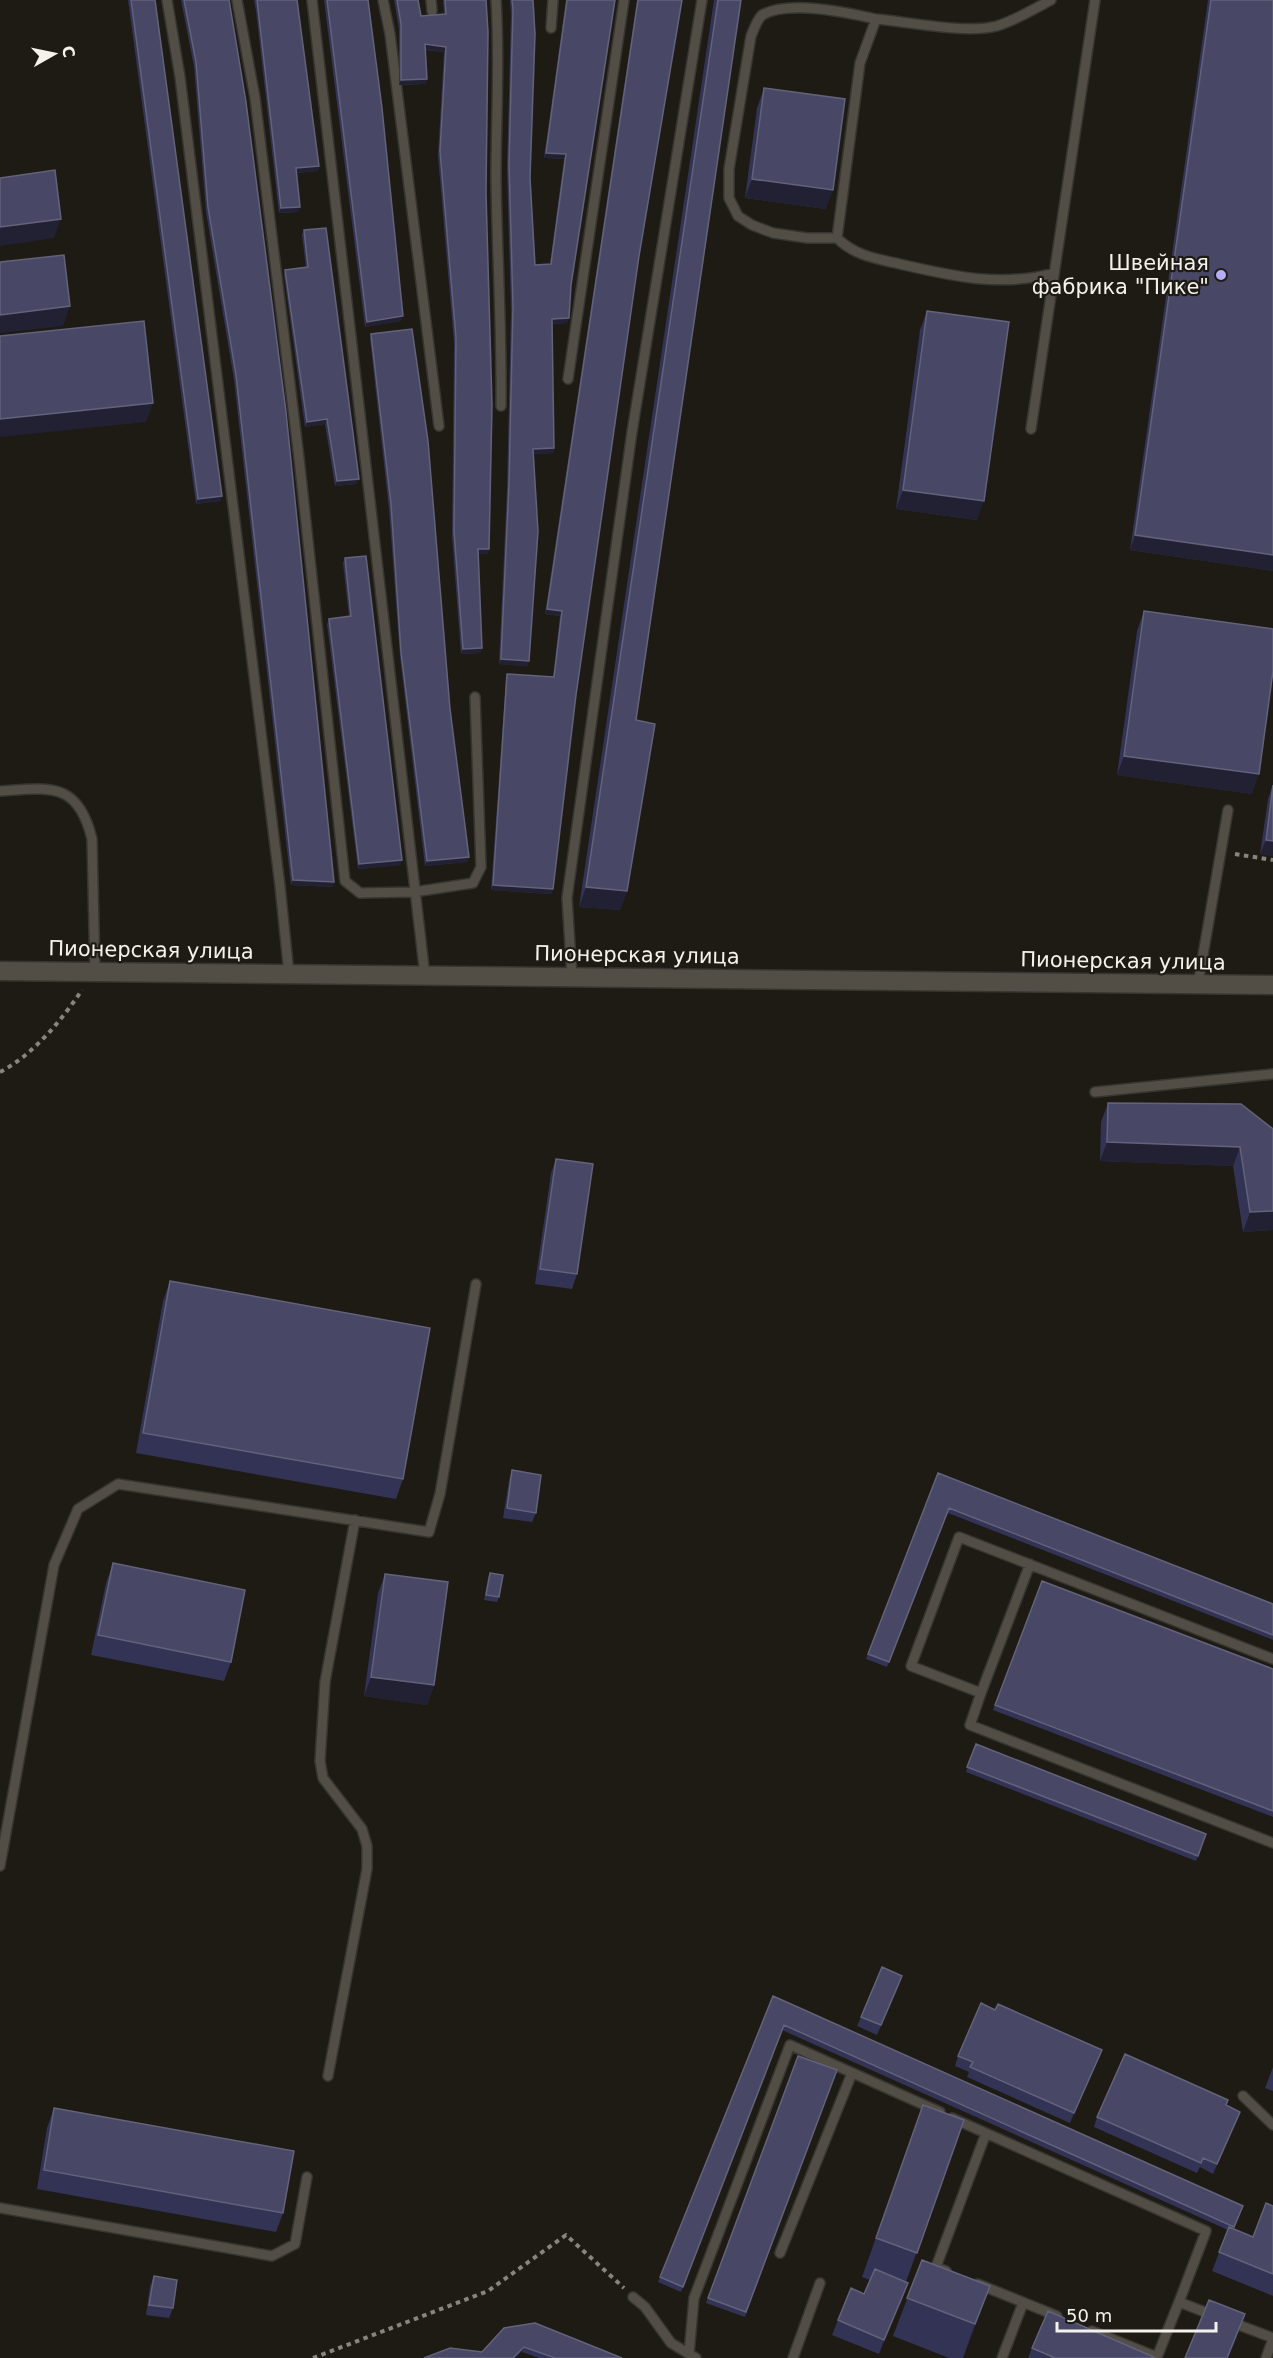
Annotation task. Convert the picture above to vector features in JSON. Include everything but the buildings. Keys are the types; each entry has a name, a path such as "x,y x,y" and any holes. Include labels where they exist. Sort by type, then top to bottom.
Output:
{"street":[{"name":"Пионерская улица","path":"0,971 1273,985"}],"lane":[{"path":"167,0 181,88 289,974"},
{"path":"237,0 255,98 294,411 345,881 360,893 414,892 473,883 480,867 475,698"},
{"path":"312,0 425,976"},
{"path":"383,0 390,34 439,426"},
{"path":"431,0 432,11"},
{"path":"496,0 498,31 496,178 501,406"},
{"path":"551,28 553,0"},
{"path":"568,379 624,0"},
{"path":"572,977 567,898 632,432 702,0"},
{"path":"1052,0 1015,19 994,26 970,28 876,19 801,4 776,6 760,16 751,36 729,169 729,198 738,216 762,229 807,238 837,238 848,249 864,256 963,278 1032,279 1054,273"},
{"path":"1031,429 1095,0"},
{"path":"837,238 860,63 876,19"},
{"path":"0,791 41,789 63,793 78,804 87,819 92,839 95,972"},
{"path":"1198,984 1228,810"},
{"path":"1095,1092 1273,1074"},
{"path":"0,1866 54,1565 78,1509 118,1484 429,1532 440,1494 476,1284"},
{"path":"328,2076 367,1869 367,1846 362,1829 324,1778 320,1761 325,1682 355,1520"},
{"path":"981,1693 911,1666 959,1536 1273,1659"},
{"path":"1030,1564 970,1725 1273,1843"},
{"path":"693,2356 693,2298 790,2045 1206,2231 1157,2357 1085,2328"},
{"path":"780,2253 852,2073"},
{"path":"1243,2096 1273,2125"},
{"path":"958,2276 936,2267 986,2133"},
{"path":"0,2208 272,2256 295,2244 307,2177"},
{"path":"969,2281 1064,2319"},
{"path":"793,2358 820,2283"},
{"path":"633,2297 645,2307 671,2343 693,2356"},
{"path":"1002,2358 1023,2302"},
{"path":"1179,2302 1273,2339 1266,2358"}],"path":[{"path":"1221,852 1273,860"},
{"path":"0,1072 18,1063 68,1012 95,972"},
{"path":"313,2358 488,2291 566,2235 633,2297"}],"place":[{"name":"Швейная фабрика \"Пике\"","path":"1221,275"}]}
